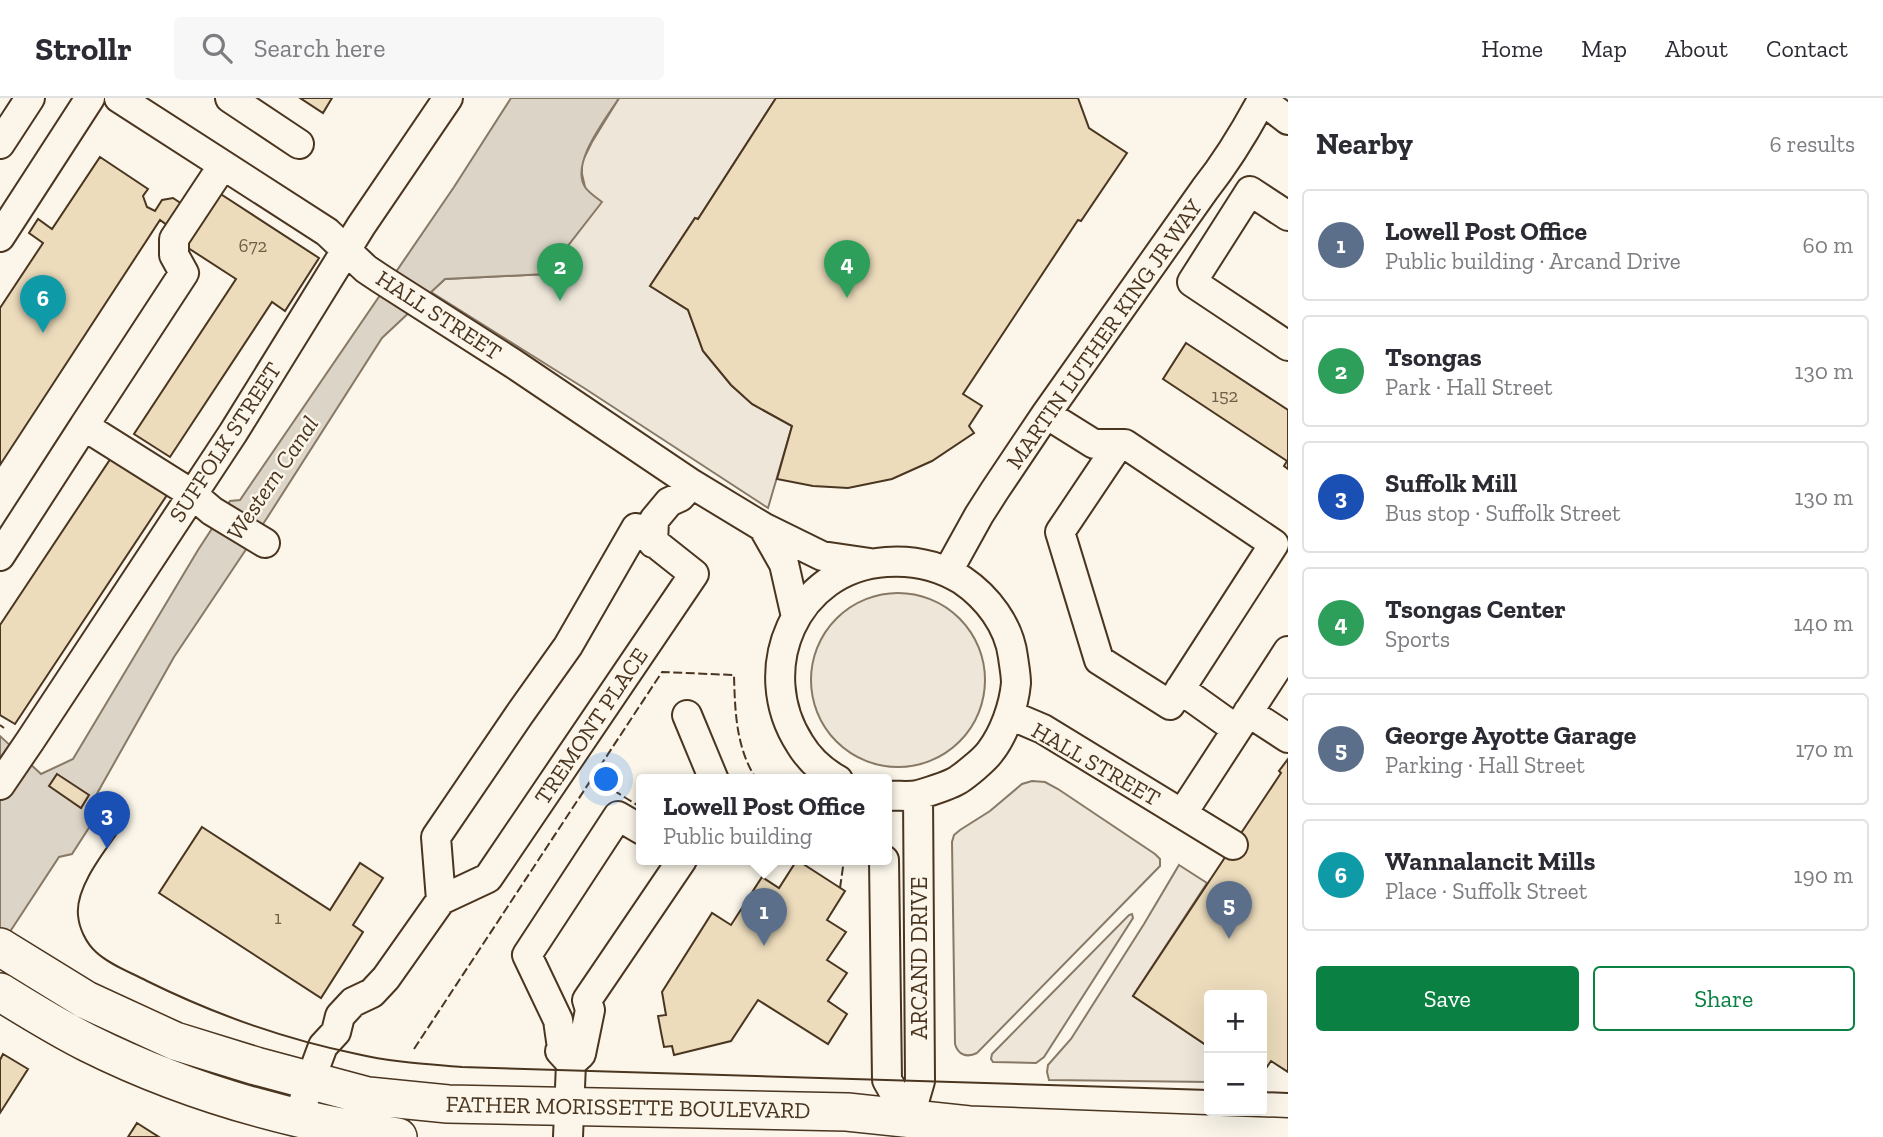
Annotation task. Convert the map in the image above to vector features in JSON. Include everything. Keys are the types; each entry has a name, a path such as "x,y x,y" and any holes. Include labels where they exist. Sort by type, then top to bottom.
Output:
{"main road":[{"name":"FATHER MORISSETTE BOULEVARD","path":"2,948 86,1000 175,1041 368,1096 568,1121 847,1112 909,1128 969,1125 1288,1137"},
{"path":"0,992 87,1042 128,1062 239,1103 348,1130 398,1137"}],"street":[{"path":"0,144 30,98"},
{"path":"0,237 90,98"},
{"name":"HALL STREET","path":"119,98 155,107 223,165 327,232 366,269 514,364 686,491 822,556 870,563"},
{"path":"230,98 299,144"},
{"name":"SUFFOLK STREET","path":"0,785 202,502 233,433 346,250 447,98"},
{"path":"1262,99 1288,120"},
{"name":"MARTIN LUTHER KING JR WAY","path":"948,571 979,515 1046,414 1228,158 1262,99"},
{"path":"0,556 184,273 174,255 174,239 223,165"},
{"path":"1205,189 1239,211"},
{"path":"1288,216 1250,191 1192,282 1288,346"},
{"path":"1046,414 1094,444 1125,444 1274,544 1175,697"},
{"path":"84,426 265,543"},
{"path":"1119,444 1060,532 1099,660 1175,697 1288,738"},
{"path":"653,543 670,535 683,514 686,491"},
{"name":"HALL STREET","path":"763,527 784,565 796,617"},
{"name":"TREMONT PLACE","path":"298,1119 323,1046 336,1032 340,1016 353,1002 372,993 386,978 441,900 488,878 694,574 636,528 568,646 436,837 441,900"},
{"path":"828,774 807,754 791,730 781,702 779,673 784,644 796,617 820,588 835,577 870,563 910,561 948,571 977,590 999,616 1012,648 1016,682 1010,715 990,753 966,774 918,795 892,796"},
{"path":"1181,814 1288,650"},
{"path":"687,715 712,774"},
{"name":"HALL STREET","path":"1010,715 1044,729 1233,845"},
{"name":"ARCAND DRIVE","path":"909,1128 920,1081 918,795"},
{"path":"571,1063 560,1051 562,1048 558,1020 527,955 618,816 636,826"},
{"path":"558,1020 576,1004 587,1000 679,865"},
{"name":"ARCAND DRIVE","path":"884,865 887,1080 909,1128"},
{"path":"568,1121 571,1063 581,1054 590,1010 587,1000"}],"shaded area":[{"path":"619,98 776,98 698,219 695,218 650,286 688,310 703,351 731,385 752,404 792,426 768,508 431,292 445,279 546,274 560,254 585,187 582,162"},
{"path":"898,593 931,599 960,618 979,647 985,680 979,713 960,742 931,761 898,767 865,761 836,742 817,713 811,680 817,647 836,618 865,599"},
{"path":"1032,781 1045,782 1058,789 1155,854 1160,859 1160,866 977,1053 966,1055 958,1051 955,1044 952,842 954,835 960,830 990,811 1022,784"},
{"path":"1179,865 1207,883 1133,996 1204,1044 1204,1082 1049,1080 1048,1065 1071,1039"},
{"path":"1132,914 1133,918 1044,1057 1036,1063 993,1062 992,1054"}],"water":[{"name":"Western Canal","path":"511,98 619,98 592,141 582,166 585,187 602,202 546,274 445,279 382,338 174,657 90,806 92,823 72,854 59,857 0,947 0,736 41,774 73,759 230,501 240,500 454,187"}],"building":[{"path":"300,98 332,98 323,113"},
{"path":"776,98 1078,98 1089,128 1127,153 1081,221 1078,220 963,394 982,406 969,426 974,433 932,461 892,479 848,488 813,486 777,479 792,426 752,404 731,385 703,351 688,310 650,286 695,218 698,219"},
{"path":"100,157 148,189 143,196 147,207 155,211 162,200 173,198 182,204 167,225 160,220 0,465 0,308 43,243 29,233 38,219 52,229"},
{"path":"216,191 319,258 285,311 272,302 170,457 134,434 236,279 182,244"},
{"path":"1186,343 1288,410 1288,469 1284,466 1287,461 1163,379"},
{"path":"115,452 171,489 15,724 0,715 0,625"},
{"path":"1288,759 1288,1072 1271,1061 1267,1067 1267,990 1204,990 1204,1044 1133,996 1281,773 1279,771"},
{"path":"57,774 89,795 81,808 49,786"},
{"path":"202,827 330,910 360,863 383,878 353,925 363,932 321,998 159,893"},
{"path":"794,865 805,865 845,891 827,920 846,932 827,960 847,973 828,1001 847,1014 828,1044 758,1000 731,1041 674,1055 672,1046 664,1047 661,1032 658,1016 666,1015 662,992 712,913 731,925 762,877 779,888"},
{"path":"3,1054 28,1069 0,1113 0,1060"},
{"path":"137,1123 159,1137 128,1137"}],"tram line":[{"path":"125,822 94,866 82,891 78,915 86,940 92,948 114,965 198,1004 249,1024 329,1048 383,1059 462,1067 1204,1090"},
{"path":"1267,1092 1288,1093"}],"fence":[{"path":"414,1049 662,672 734,675 736,716 741,743 754,774"},
{"path":"0,725 4,728"},
{"path":"592,777 636,804"},
{"path":"840,888 843,865"}],"place":[{"name":"Tsongas Center","path":"847,298"},
{"name":"Tsongas","path":"560,301"},
{"name":"Wannalancit Mills","path":"43,333"},
{"name":"Suffolk Mill","path":"107,849"},
{"name":"George Ayotte Garage","path":"1229,939"},
{"name":"Lowell Post Office","path":"764,946"}]}
